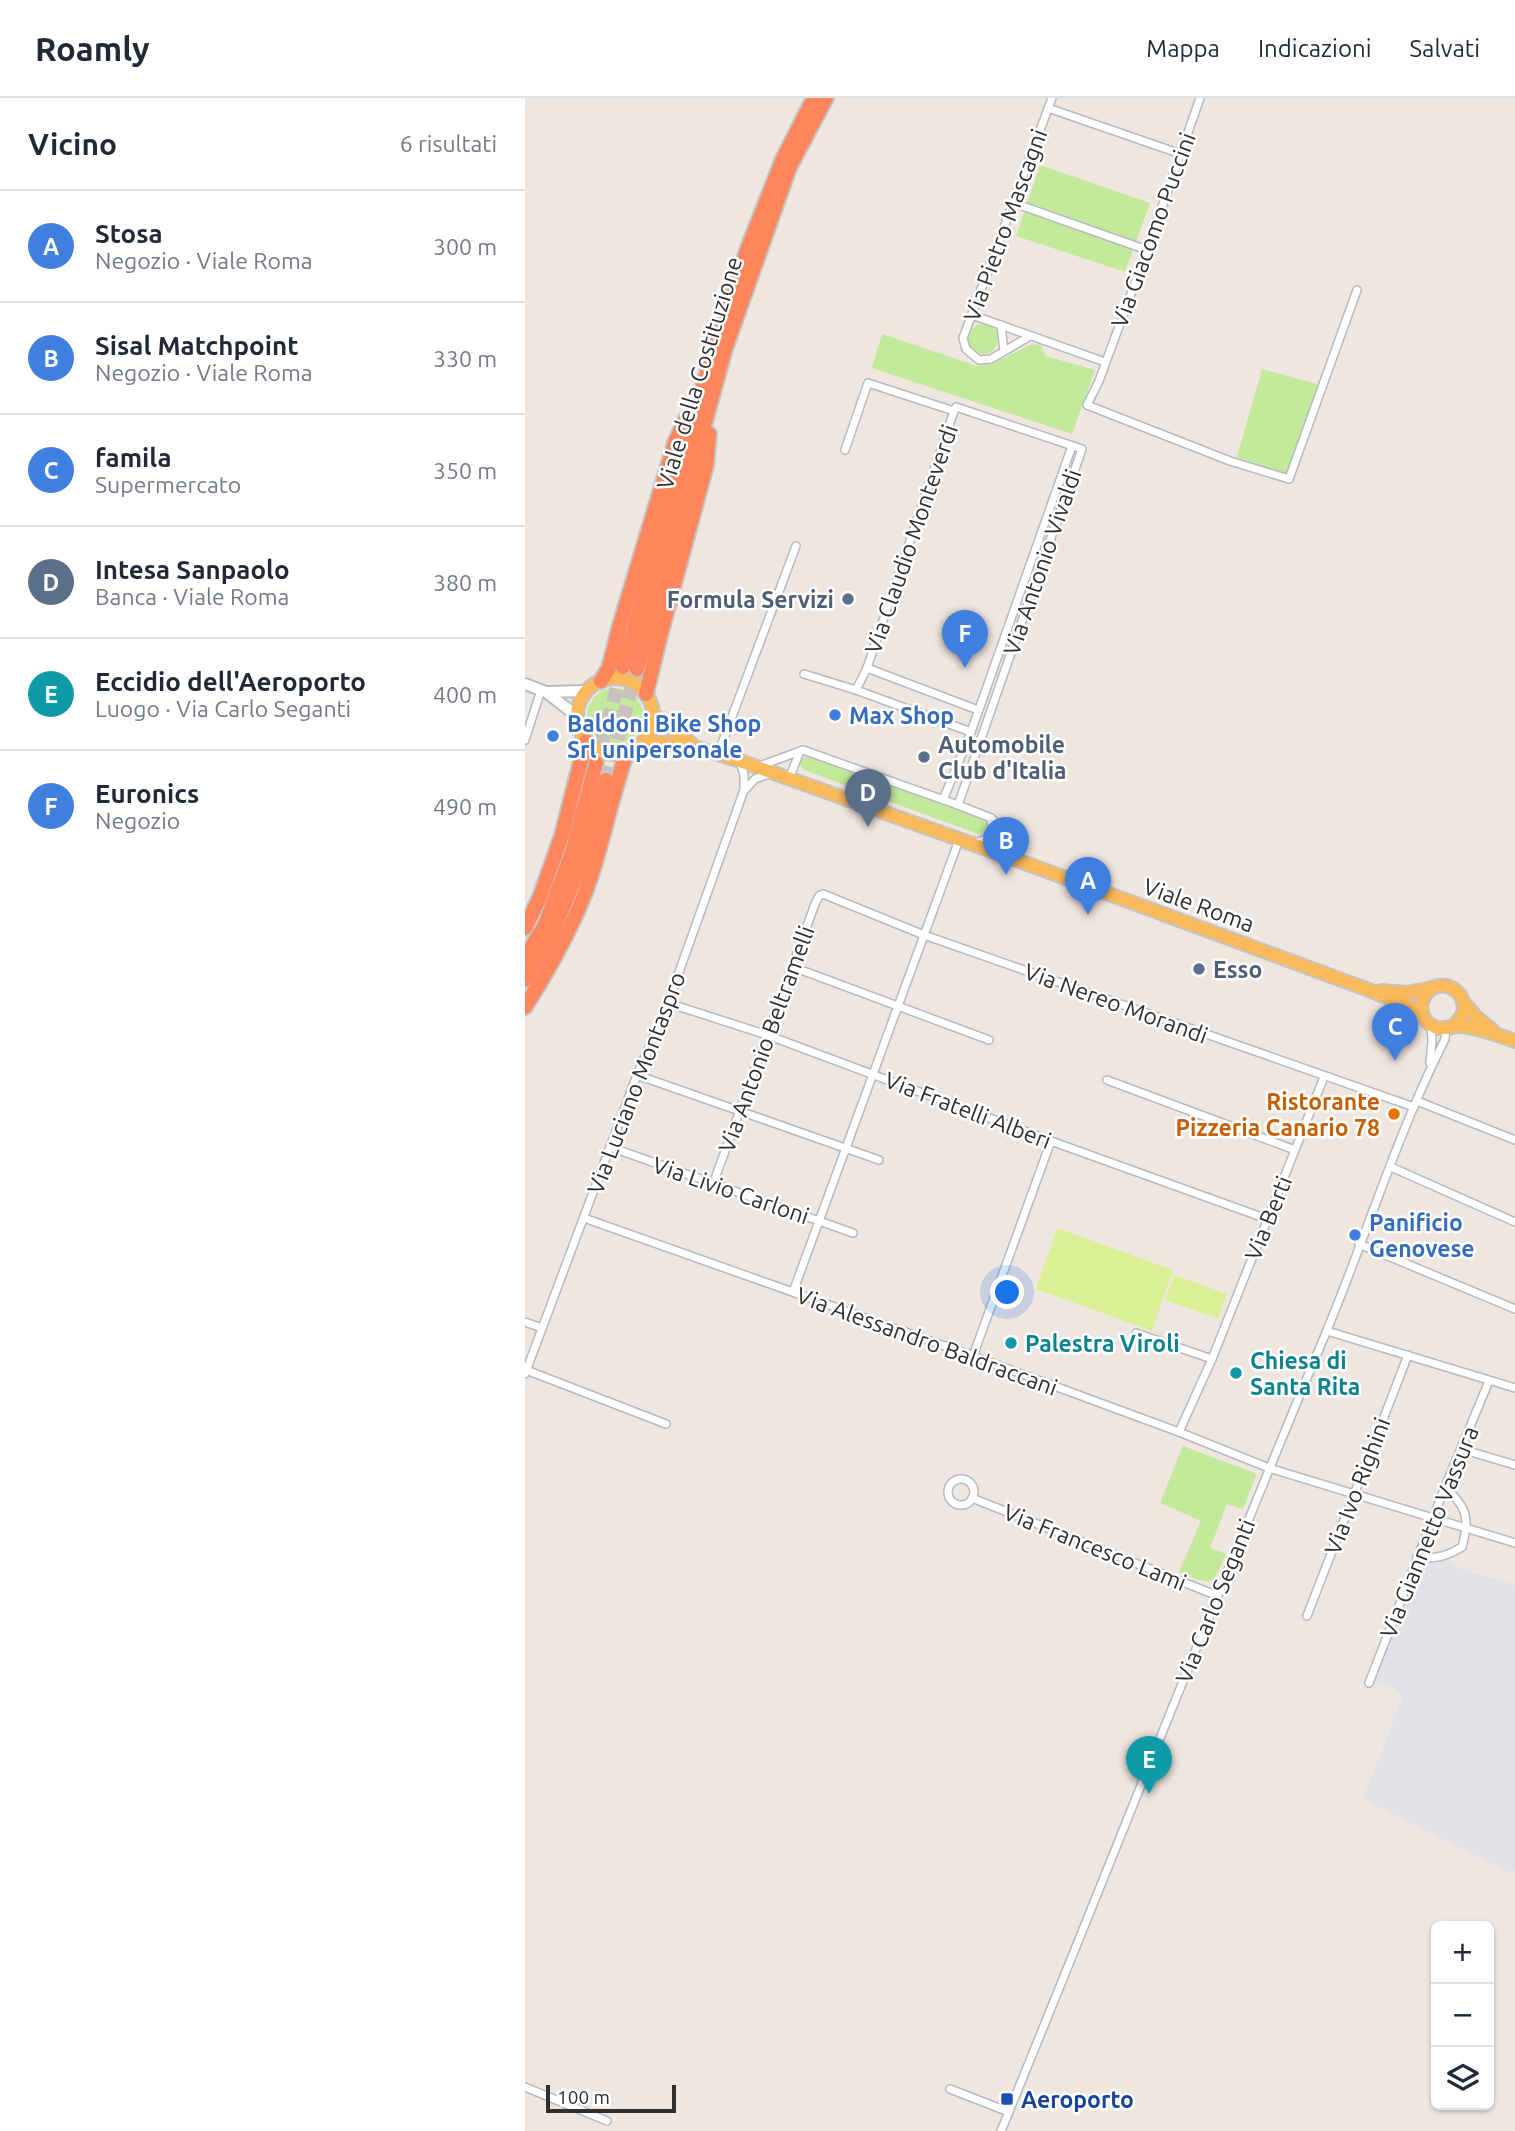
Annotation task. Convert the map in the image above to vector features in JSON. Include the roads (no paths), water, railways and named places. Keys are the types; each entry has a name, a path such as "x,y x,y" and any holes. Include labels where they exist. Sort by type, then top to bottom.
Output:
{"highway":[{"name":"Viale della Costituzione","path":"630,668 748,248 783,159 814,98"},
{"name":"Viale della Costituzione","path":"709,388 789,168 826,98"},
{"path":"601,681 609,668 675,443 709,388"},
{"path":"646,694 706,466 709,388"},
{"path":"525,928 540,897 562,835 586,741"},
{"path":"525,1007 577,911 600,846 627,752"},
{"path":"525,958 545,925 567,864 596,764"},
{"path":"525,979 549,939 579,870 606,780"}],"main road":[{"path":"613,678 626,680 637,685 652,704 653,725 643,742 627,752 605,753 595,748 586,741 578,725 581,699 586,691 601,681 613,678"},
{"path":"525,684 543,691 577,716"},
{"path":"543,691 586,691"},
{"name":"Viale Roma","path":"654,715 695,746"},
{"name":"Viale Roma","path":"643,742 695,746 740,761 1017,860 1422,1012"},
{"path":"1433,988 1452,988 1476,1017 1510,1039 1472,1027 1431,1026 1422,1012 1423,998 1433,988"},
{"name":"Viale Roma","path":"1371,991 1407,993 1433,988"},
{"path":"1450,1027 1462,1016 1464,1003"}],"street":[{"name":"Via Pietro Mascagni","path":"1030,336 991,359 979,360 966,349 963,338 1052,98"},
{"name":"Via Giacomo Puccini","path":"1201,98 1147,250 1087,405 1230,461 1289,479 1357,290"},
{"path":"1048,108 1181,154"},
{"path":"1014,203 1147,250"},
{"path":"972,315 1105,362"},
{"name":"Via Pietro Mascagni","path":"1000,325 1004,351"},
{"name":"Via Antonio Vivaldi","path":"845,450 868,383 954,411 956,407 1082,449 958,805"},
{"name":"Via Claudio Monteverdi","path":"856,690 867,668 954,411"},
{"name":"Via Antonio Vivaldi","path":"943,800 971,732 1072,446"},
{"path":"718,754 796,547"},
{"name":"Via Claudio Monteverdi","path":"867,668 978,710"},
{"path":"804,674 971,732"},
{"path":"525,740 543,691"},
{"path":"757,768 803,750 991,818 1010,837 1017,860"},
{"path":"789,779 800,751"},
{"name":"Via Luciano Montaspro","path":"526,1372 637,1075 669,1003 744,790 740,761"},
{"path":"744,790 755,779 772,773"},
{"path":"973,845 986,839 992,830 991,818"},
{"path":"793,1292 959,840"},
{"name":"Via Nereo Morandi","path":"821,895 828,895 924,935 1324,1077 1415,1104 1515,1140"},
{"name":"Via Antonio Beltramelli","path":"713,1184 815,904 821,895"},
{"path":"793,967 989,1040"},
{"name":"Via Fratelli Alberi","path":"669,1003 767,1035 1267,1219"},
{"name":"Via Carlo Seganti","path":"1429,1072 1432,1055 1431,1026"},
{"name":"Via Carlo Seganti","path":"1001,2131 1327,1331 1415,1104 1450,1027"},
{"path":"637,1075 879,1160"},
{"name":"Via Berti","path":"1179,1432 1212,1359 1324,1077"},
{"path":"1107,1080 1295,1150"},
{"path":"973,1356 1052,1142"},
{"name":"Via Livio Carloni","path":"610,1147 853,1233"},
{"path":"1391,1167 1515,1222"},
{"name":"Via Alessandro Baldraccani","path":"583,1218 973,1356 1269,1468 1515,1543"},
{"path":"1359,1244 1515,1309"},
{"path":"525,1322 542,1328"},
{"path":"1327,1331 1515,1388"},
{"path":"1136,1333 1212,1359"},
{"name":"Via Ivo Righini","path":"1307,1616 1408,1355"},
{"path":"526,1372 666,1424"},
{"name":"Via Giannetto Vassura","path":"1369,1683 1432,1518 1489,1381"},
{"path":"1461,1449 1515,1465"},
{"path":"1417,1557 1428,1559 1450,1555 1462,1547 1467,1514 1458,1499 1445,1486"},
{"name":"Via Francesco Lami","path":"972,1498 1218,1596"},
{"path":"525,2087 607,2121"},
{"path":"950,2089 1009,2112"}],"tunnel":[{"path":"596,763 623,667"},
{"path":"606,780 637,669"}],"place":[{"name":"Formula Servizi","path":"848,599"},
{"name":"Euronics","path":"965,668"},
{"name":"Max Shop","path":"835,715"},
{"name":"Baldoni Bike Shop Srl unipersonale","path":"553,736"},
{"name":"Automobile Club d'Italia","path":"924,757"},
{"name":"Intesa Sanpaolo","path":"868,827"},
{"name":"Sisal Matchpoint","path":"1006,875"},
{"name":"Stosa","path":"1088,915"},
{"name":"Esso","path":"1199,969"},
{"name":"famila","path":"1395,1061"},
{"name":"Ristorante Pizzeria Canario 78","path":"1394,1114"},
{"name":"Panificio Genovese","path":"1355,1235"},
{"name":"Palestra Viroli","path":"1011,1343"},
{"name":"Chiesa di Santa Rita","path":"1236,1373"},
{"name":"Eccidio dell'Aeroporto","path":"1149,1794"},
{"name":"Aeroporto","path":"1007,2099"}]}
